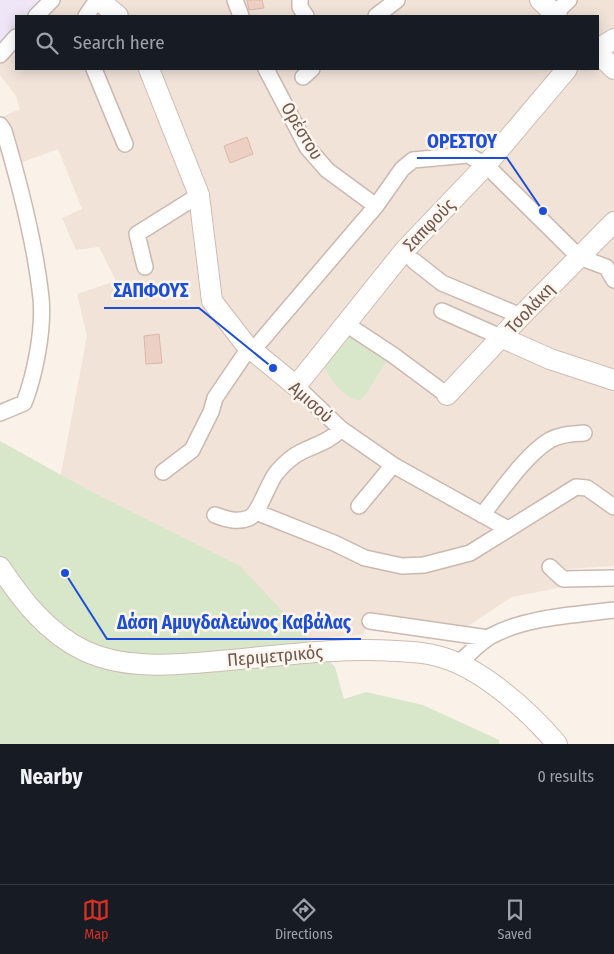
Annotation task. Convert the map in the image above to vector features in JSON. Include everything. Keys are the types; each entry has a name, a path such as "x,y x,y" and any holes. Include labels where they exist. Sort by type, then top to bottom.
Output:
{"street":[{"path":"37,15 52,0"},
{"path":"87,15 98,0 117,15"},
{"path":"235,0 241,15"},
{"path":"300,0 300,7 305,15"},
{"path":"377,15 397,0"},
{"path":"540,0 556,15 569,0"},
{"path":"0,54 15,39"},
{"path":"599,48 614,39"},
{"path":"599,54 614,70"},
{"path":"94,70 125,144"},
{"name":"Αμισού","path":"149,70 199,194 212,301 254,345 341,429 393,465 508,529"},
{"name":"Ορέστου","path":"267,70 308,147 327,170 376,206"},
{"name":"Σαπφούς","path":"296,386 404,251 486,166 566,70"},
{"path":"0,125 4,131 21,191 41,300 40,329 30,386 24,403 0,413"},
{"path":"163,472 192,450 211,412 215,398 254,345 376,206 402,168 413,160 468,155 486,166 579,257 606,267 614,280"},
{"path":"145,267 137,234 199,194"},
{"name":"Τσολάκη","path":"447,396 503,338 521,316 614,222"},
{"path":"414,261 442,283 521,316"},
{"path":"442,311 550,359 614,380"},
{"path":"346,324 393,355 447,396"},
{"path":"215,514 239,521 250,518 256,512 276,473 300,452 321,445 333,438 341,429"},
{"path":"482,515 539,449 551,440 567,434 584,433"},
{"path":"359,506 393,465"},
{"path":"256,512 334,543 365,558 402,566 424,565 470,553 576,488 586,488 614,507"},
{"name":"Περιμετρικός","path":"0,566 22,600 57,634 84,650 118,662 174,665 362,649 437,656 458,664 504,692 544,728 557,744"},
{"path":"550,567 563,578 614,578"},
{"path":"458,664 488,638 503,630 546,620 614,610"},
{"path":"370,621 488,638"}],"shaded area":[{"path":"0,0 38,0 43,6 33,15 15,15 15,31 0,45"},
{"path":"60,0 614,0 614,566 566,569 558,588 512,597 468,626 369,612 364,634 221,649 46,553 87,336 77,294 116,281 99,247 76,250 62,218 82,209 58,149 7,168 0,149 0,118 20,109 16,96 0,75 0,61 15,46 15,70 599,70 599,15 45,15"}],"green space":[{"path":"350,334 387,360 366,394 360,400 349,397 344,393 323,367"},
{"path":"0,441 90,491 240,566 335,667 344,699 366,692 423,705 499,740 499,744 0,744"}],"building":[{"path":"247,0 262,0 264,8 249,10"},
{"path":"247,137 253,154 230,163 224,146"},
{"path":"159,334 162,363 146,364 144,336"}],"place":[{"name":"ΟΡΕΣΤΟΥ","path":"543,211"},
{"name":"ΣΑΠΦΟΥΣ","path":"273,368"},
{"name":"Δάση Αμυγδαλεώνος Καβάλας","path":"65,573"}]}
